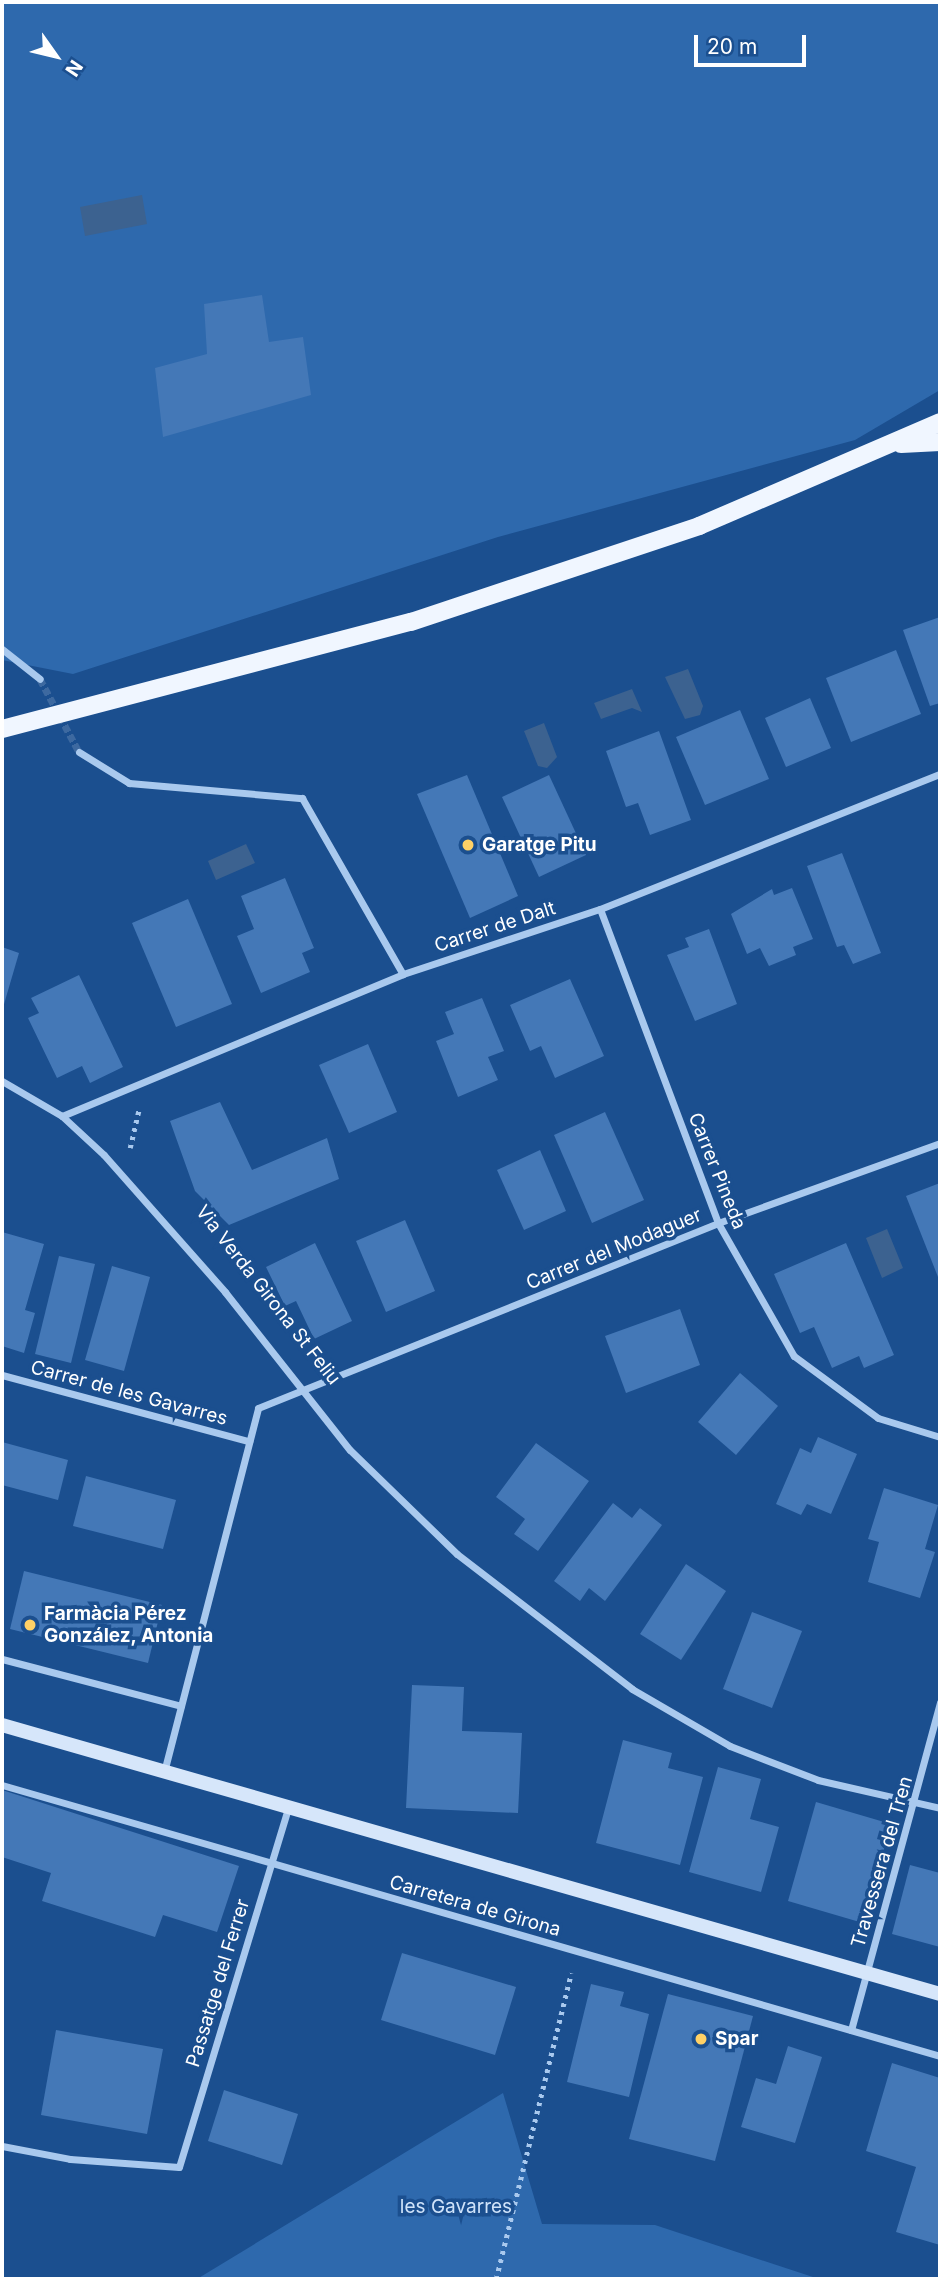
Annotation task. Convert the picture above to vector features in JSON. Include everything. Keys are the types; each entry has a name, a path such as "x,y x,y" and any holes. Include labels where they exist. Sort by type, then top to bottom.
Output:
{"main road":[{"path":"2,729 411,622 699,526 940,422"},
{"path":"891,444 940,442"},
{"path":"2,1725 940,1994"}],"street":[{"path":"2,649 40,680"},
{"path":"79,752 129,783 302,798 403,974"},
{"name":"Carrer de Dalt","path":"62,1116 403,974 600,909 940,774"},
{"name":"Carrer Pineda","path":"600,909 718,1223 794,1356 878,1418 940,1437"},
{"path":"2,1081 62,1116 225,1292 349,1450 457,1554 632,1689 730,1746 818,1780 914,1805 940,1808"},
{"name":"Carrer del Modaguer","path":"249,1441 258,1408 302,1393 718,1223 940,1143"},
{"name":"Carrer de les Gavarres","path":"2,1375 249,1441"},
{"path":"164,1773 249,1441"},
{"path":"2,1659 181,1706"},
{"name":"Travessera del Tren","path":"851,2030 940,1702"},
{"name":"Carretera de Girona","path":"2,1785 940,2056"},
{"name":"Passatge del Ferrer","path":"2,2146 70,2160 179,2167 288,1808"}],"path":[{"path":"133,1156 129,1147 141,1101"},
{"path":"496,2279 576,1951"}],"green space":[{"path":"2,2 940,2 940,390 855,440 498,537 73,674 2,660"},
{"name":"les Gavarres","path":"503,2093 542,2224 655,2225 819,2279 197,2279"}],"shaded area":[{"path":"142,195 147,224 85,236 80,207"},
{"path":"688,669 703,706 700,715 685,719 665,677"},
{"path":"632,689 642,712 632,708 601,719 594,703"},
{"path":"544,723 557,757 547,768 538,766 524,731"},
{"path":"246,844 255,863 216,880 208,861"},
{"path":"887,1229 903,1268 882,1278 866,1238"}],"building":[{"path":"262,295 269,342 303,337 311,395 163,437 155,368 207,354 204,304"},
{"path":"940,617 940,703 930,706 903,630"},
{"path":"896,650 921,714 851,742 826,678"},
{"path":"810,698 831,748 786,767 765,718"},
{"path":"740,710 769,779 705,805 676,737"},
{"path":"659,731 691,820 650,835 638,803 626,807 606,751"},
{"name":"Garatge Pitu","path":"467,775 518,896 470,918 417,794"},
{"path":"549,775 586,855 539,877 502,797"},
{"path":"842,853 881,953 853,964 844,945 837,947 807,866"},
{"path":"285,878 314,948 302,953 310,972 261,993 237,936 254,929 241,896"},
{"path":"792,888 813,939 793,947 796,955 769,966 760,948 747,954 731,914 772,889 774,895"},
{"path":"188,899 232,1004 176,1027 132,923"},
{"path":"709,929 737,1004 695,1021 667,955 689,947 685,938"},
{"path":"2,947 19,953 2,1011"},
{"path":"79,975 123,1067 90,1083 82,1066 57,1078 28,1018 39,1013 31,998"},
{"path":"570,979 604,1056 555,1078 541,1046 530,1051 510,1005"},
{"path":"482,998 504,1051 488,1057 498,1080 458,1097 436,1041 454,1034 445,1012"},
{"path":"368,1044 397,1112 349,1133 319,1065"},
{"path":"220,1102 252,1170 327,1138 339,1179 229,1225 195,1191 170,1121"},
{"path":"605,1112 644,1200 592,1223 554,1135"},
{"path":"540,1150 566,1211 524,1230 497,1170"},
{"path":"940,1183 940,1282 906,1196"},
{"path":"405,1220 435,1291 386,1312 356,1241"},
{"path":"2,1232 44,1244 25,1310 35,1313 24,1353 2,1346"},
{"path":"315,1243 352,1321 314,1339 296,1301 285,1306 266,1267"},
{"path":"846,1243 894,1355 864,1368 859,1356 832,1368 814,1327 800,1333 774,1274"},
{"path":"59,1256 95,1264 71,1363 35,1354"},
{"path":"112,1266 150,1277 124,1371 85,1360"},
{"path":"680,1309 700,1365 626,1393 605,1336"},
{"path":"740,1373 778,1406 736,1455 698,1422"},
{"path":"818,1437 857,1454 831,1514 807,1504 801,1515 776,1504 800,1448 811,1453"},
{"path":"2,1442 68,1460 58,1500 2,1485"},
{"path":"536,1443 589,1481 538,1551 514,1534 525,1519 496,1497"},
{"path":"86,1476 176,1500 163,1549 73,1526"},
{"path":"884,1488 938,1505 925,1549 935,1552 920,1598 868,1582 879,1542 868,1539"},
{"path":"613,1503 632,1518 640,1508 662,1525 605,1601 589,1588 580,1601 554,1581"},
{"path":"686,1564 726,1591 681,1660 640,1634"},
{"path":"24,1571 162,1605 148,1663 10,1629"},
{"path":"752,1612 802,1631 772,1708 723,1689"},
{"path":"412,1685 464,1687 462,1731 522,1733 518,1813 406,1808"},
{"path":"623,1740 672,1753 668,1768 703,1777 680,1865 596,1843"},
{"path":"718,1767 761,1779 750,1819 779,1827 761,1892 689,1872"},
{"path":"2,1790 239,1866 217,1932 163,1915 155,1937 42,1901 51,1873 2,1857"},
{"path":"816,1802 891,1824 863,1923 788,1901"},
{"path":"910,1865 940,1873 940,1947 892,1934"},
{"path":"402,1953 516,1987 495,2055 381,2020"},
{"path":"591,1984 624,1992 620,2006 649,2014 629,2097 567,2082"},
{"path":"668,1994 753,2016 715,2161 629,2139"},
{"path":"56,2030 163,2049 147,2134 41,2115"},
{"path":"788,2046 822,2057 795,2143 741,2127 756,2078 776,2084"},
{"path":"892,2063 940,2078 940,2245 896,2232 916,2167 866,2151"},
{"path":"224,2090 298,2114 282,2165 208,2141"}],"tunnel":[{"path":"40,679 79,752"}],"place":[{"name":"Garatge Pitu","path":"468,845"},
{"name":"Farmàcia Pérez González, Antonia","path":"30,1625"},
{"name":"Spar","path":"701,2039"}]}
